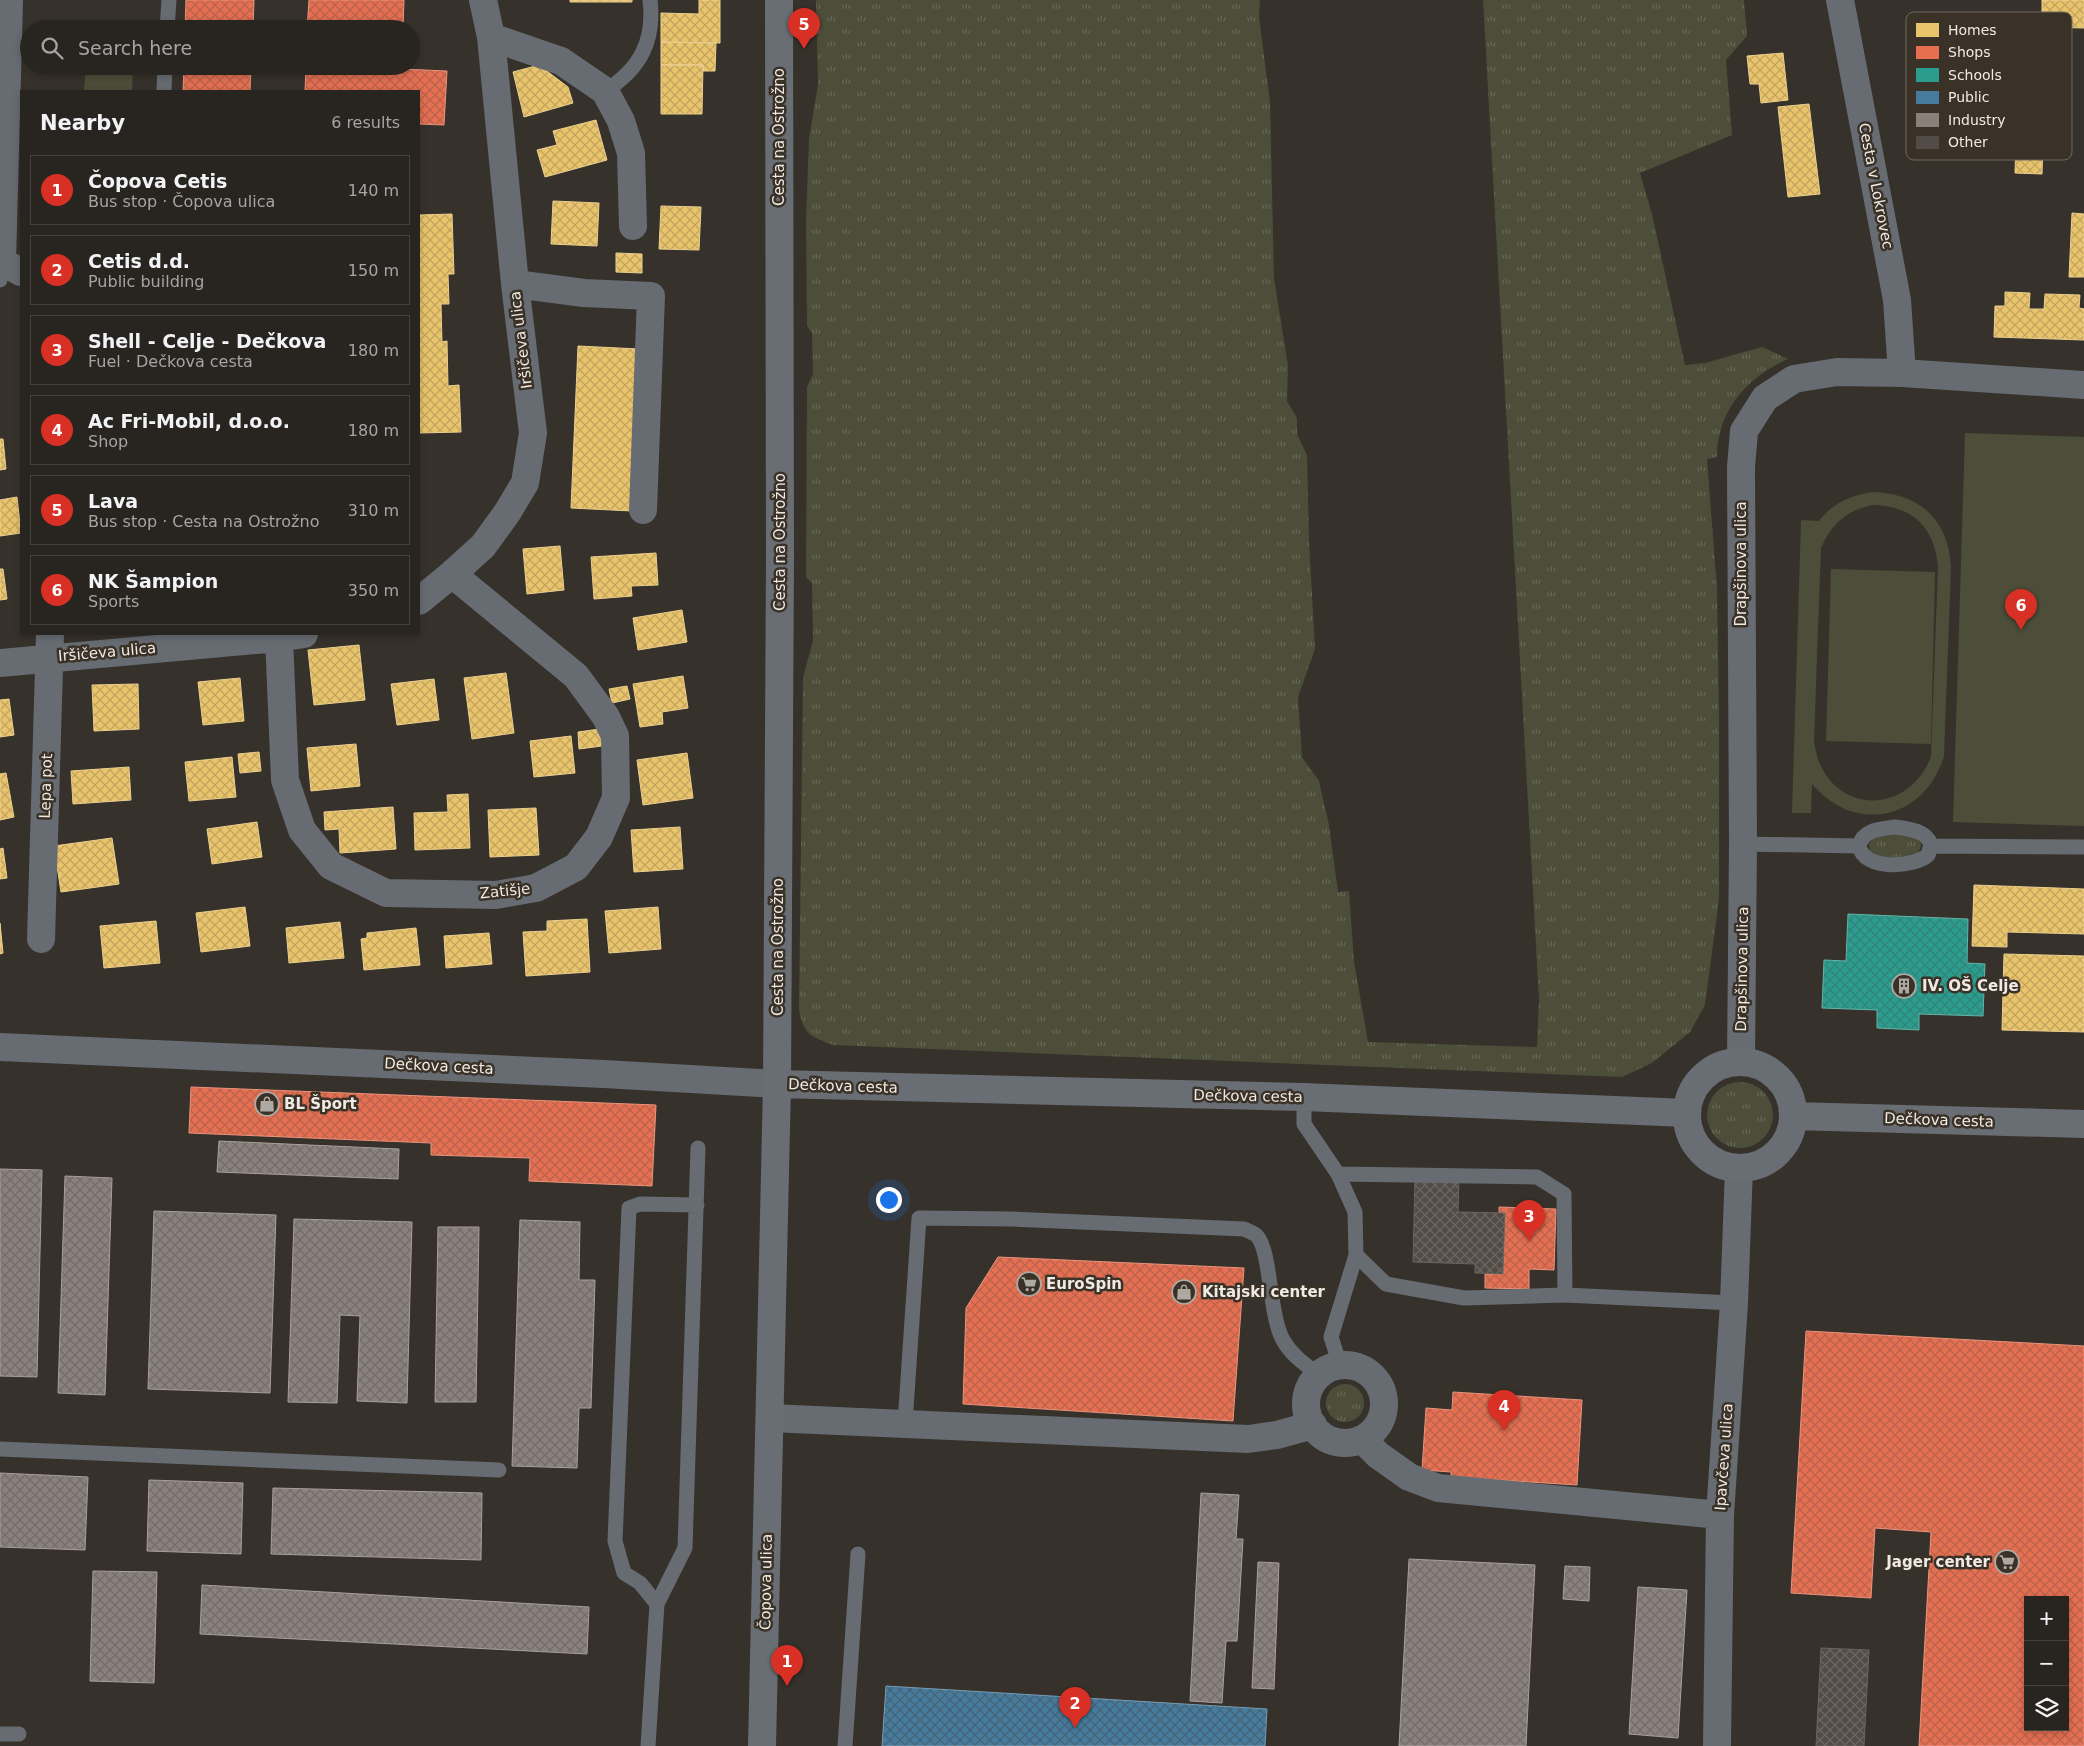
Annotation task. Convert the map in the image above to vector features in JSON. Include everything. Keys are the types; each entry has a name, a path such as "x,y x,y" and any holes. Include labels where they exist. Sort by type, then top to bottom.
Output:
{"street":[{"path":"8,271 9,0"},
{"name":"Iršičeva ulica","path":"420,600 483,546 507,513 525,483 533,433 514,284 490,37 483,0"},
{"name":"Cesta na Ostrožno","path":"770,1418 777,1084 780,558 779,0"},
{"name":"Cesta v Lokrovec","path":"1840,0 1897,300 1902,373"},
{"path":"490,37 561,61 605,91 621,121 631,153 633,226"},
{"path":"514,284 584,293 651,296 643,510"},
{"name":"Drapšinova ulica","path":"1741,1061 1743,844 1741,468 1744,431 1766,398 1794,378 1837,372 1902,373 2084,385"},
{"name":"Zatišje","path":"291,636 285,780 302,830 331,866 386,893 496,894 536,888 576,867 599,837 616,798 615,736 606,717 576,676 452,574"},
{"name":"Iršičeva ulica","path":"0,663 50,645 291,636"},
{"name":"Lepa pot","path":"40,939 50,645"},
{"name":"Dečkova cesta","path":"0,1047 594,1073 777,1084 1304,1097 1686,1113"},
{"path":"1741,1061 1758,1065 1773,1072 1784,1085 1791,1100 1793,1116 1790,1133 1776,1153 1756,1165 1739,1168 1722,1165 1708,1157 1696,1145 1689,1130 1686,1113 1690,1097 1698,1082 1710,1071 1725,1064 1741,1061"},
{"name":"Dečkova cesta","path":"1793,1116 2084,1124"},
{"name":"Ipavčeva ulica","path":"1717,1746 1720,1514 1734,1303 1739,1168"},
{"path":"1351,1365 1371,1374 1383,1393 1384,1404 1378,1424 1362,1439 1352,1442 1330,1439 1320,1433 1308,1415 1306,1404 1312,1384 1330,1370 1351,1365"},
{"path":"770,1418 1248,1440 1277,1435 1313,1425"},
{"name":"Čopova ulica","path":"762,1746 770,1418"},
{"path":"1362,1439 1378,1455 1409,1477 1438,1488 1720,1514"}],"lane":[{"path":"168,20 169,0"},
{"path":"605,91 624,77 647,47 652,14 650,0"},
{"path":"164,90 165,75"},
{"path":"1895,827 1922,833 1927,837 1931,846 1928,854 1921,860 1894,865 1869,859 1862,853 1859,846 1862,838 1869,832 1895,827"},
{"path":"1743,844 1859,846"},
{"path":"1931,846 2084,847"},
{"path":"904,1423 919,1218 1012,1219 1244,1229 1257,1236 1263,1247 1274,1315 1282,1339 1293,1355 1330,1370 1331,1337 1356,1255 1355,1212 1338,1174 1304,1124 1304,1097"},
{"path":"648,1746 658,1604 685,1548 698,1148"},
{"path":"1338,1174 1537,1177 1564,1194 1565,1296"},
{"path":"658,1604 640,1584 624,1573 615,1541 629,1208 640,1204 697,1205"},
{"path":"1356,1255 1386,1284 1464,1298 1565,1296 1734,1303"},
{"path":"0,1448 499,1470"},
{"path":"844,1746 858,1554"},
{"path":"0,1734 19,1734"}],"green space":[{"path":"816,0 1260,0 1259,17 1270,102 1274,278 1288,366 1287,401 1297,418 1297,434 1307,455 1309,541 1315,649 1298,697 1302,757 1319,781 1329,825 1338,892 1349,891 1354,962 1368,1042 1537,1047 1539,999 1483,0 1744,0 1747,36 1726,60 1732,135 1640,173 1652,214 1685,365 1705,363 1762,347 1788,359 1760,375 1737,398 1722,425 1718,440 1717,457 1707,459 1717,589 1719,899 1705,1005 1690,1032 1652,1063 1622,1077 833,1045 814,1037 806,1030 799,1010 803,678 813,640 812,583 806,577 807,387 813,374 812,333 807,326 806,219 809,139 818,84"},
{"path":"85,75 133,75 132,90 84,90"},
{"path":"1965,433 2084,437 2084,826 1953,822"},
{"path":"1865,493 1889,494 1917,504 1938,523 1949,550 1951,567 1944,756 1935,778 1921,795 1905,806 1887,813 1868,814 1848,810 1829,800 1812,784 1811,813 1792,813 1801,520 1819,521 1836,505","holes":["1873,505 1887,506 1910,514 1919,521 1932,540 1936,552 1938,566 1931,757 1919,778 1902,792 1884,799 1865,800 1847,794 1831,782 1820,764 1814,740 1821,548 1830,531 1848,514"]},
{"path":"1831,569 1935,572 1931,744 1826,741"},
{"path":"1892,833 1915,838 1921,845 1920,850 1915,856 1880,858 1870,851 1869,844 1873,838"},
{"path":"1734,1082 1746,1082 1758,1087 1768,1097 1773,1109 1771,1128 1758,1143 1746,1148 1734,1148 1722,1143 1712,1133 1707,1121 1707,1109 1712,1097 1722,1087"},
{"path":"1345,1384 1359,1389 1364,1403 1359,1417 1345,1422 1331,1417 1326,1403 1331,1389"}],"building: Homes":[{"path":"570,0 632,0 632,2 570,2"},
{"path":"699,0 720,0 720,43 661,42 661,13 699,14"},
{"path":"2042,0 2084,0 2084,28 2072,28 2072,12 2042,12"},
{"path":"661,42 716,43 715,71 703,71 703,65 661,65"},
{"path":"1783,53 1788,100 1761,103 1759,84 1750,84 1747,56"},
{"path":"539,65 568,87 573,103 524,117 513,72"},
{"path":"661,65 703,65 702,114 661,114"},
{"path":"1809,104 1820,194 1788,197 1778,107"},
{"path":"596,120 607,160 545,177 537,150 557,145 553,131"},
{"path":"2015,160 2042,160 2042,174 2015,173"},
{"path":"553,201 599,203 597,246 551,244"},
{"path":"661,206 701,207 699,250 659,249"},
{"path":"2072,213 2084,214 2084,277 2069,277"},
{"path":"452,214 454,274 448,274 449,304 441,304 442,342 447,341 448,386 459,385 461,432 420,433 420,215"},
{"path":"616,253 642,254 642,273 616,272"},
{"path":"2005,292 2030,293 2029,309 2044,309 2045,294 2080,295 2079,308 2084,309 2084,340 1994,337 1995,306 2005,306"},
{"path":"578,346 639,349 632,511 571,508"},
{"path":"0,439 3,439 6,469 0,470"},
{"path":"17,497 20,533 0,536 0,500"},
{"path":"560,546 564,590 527,594 523,549"},
{"path":"656,553 658,585 631,586 632,596 594,599 591,557"},
{"path":"0,569 3,569 7,599 0,600"},
{"path":"682,610 687,642 638,650 633,618"},
{"path":"359,645 365,700 314,705 308,650"},
{"path":"506,673 514,733 472,739 464,678"},
{"path":"683,676 688,708 662,712 663,724 640,727 633,684"},
{"path":"240,678 244,721 203,725 198,682"},
{"path":"434,679 439,720 397,725 391,684"},
{"path":"138,684 139,729 94,731 92,685"},
{"path":"627,686 630,699 612,703 609,689"},
{"path":"9,699 14,735 0,737 0,700"},
{"path":"600,729 602,746 579,749 578,732"},
{"path":"571,736 575,773 534,777 530,741"},
{"path":"356,744 360,786 311,791 307,748"},
{"path":"259,752 261,771 240,773 238,754"},
{"path":"687,753 693,798 643,805 637,760"},
{"path":"232,757 236,797 189,801 185,762"},
{"path":"129,767 131,800 73,804 71,771"},
{"path":"6,773 14,817 0,820 0,774"},
{"path":"468,794 470,848 415,850 414,813 448,812 447,795"},
{"path":"393,807 396,849 340,853 339,829 325,830 324,812"},
{"path":"536,808 539,855 490,857 488,810"},
{"path":"257,822 262,857 212,864 207,829"},
{"path":"680,827 683,869 634,872 631,830"},
{"path":"112,838 119,884 61,892 54,846"},
{"path":"3,848 7,878 0,879 0,849"},
{"path":"1974,885 2084,889 2084,934 2007,932 2007,947 1972,946"},
{"path":"245,907 250,946 201,952 196,913"},
{"path":"658,907 661,949 609,953 605,911"},
{"path":"587,919 590,972 526,976 523,932 547,931 547,921"},
{"path":"156,921 160,963 104,968 100,926"},
{"path":"340,922 344,958 289,963 286,928"},
{"path":"0,923 3,953 0,954"},
{"path":"416,928 420,965 364,970 361,939 367,938 367,933"},
{"path":"489,933 492,964 446,968 444,936"},
{"path":"2004,954 2084,956 2084,1032 2002,1030"}],"building: Shops":[{"path":"186,0 254,0 253,20 185,20"},
{"path":"309,0 404,0 403,20 308,20"},
{"path":"420,70 447,71 444,125 420,124 420,90 305,90 306,75 420,75"},
{"path":"184,75 251,75 250,90 183,90"},
{"path":"191,1087 656,1105 652,1186 529,1181 530,1158 431,1155 431,1143 189,1133"},
{"path":"1499,1207 1556,1209 1554,1270 1529,1269 1529,1289 1485,1288 1485,1274 1503,1274 1505,1213 1499,1213"},
{"path":"998,1257 1244,1268 1233,1421 963,1404 966,1308"},
{"name":"Jager center","path":"1806,1331 2084,1346 2084,1746 1919,1746 1931,1532 1875,1528 1871,1598 1791,1593"},
{"path":"1453,1392 1582,1400 1577,1485 1451,1477 1451,1472 1422,1470 1426,1408 1452,1410"}],"building: Schools":[{"name":"IV. OŠ Celje","path":"1848,914 1968,919 1967,963 1985,964 1983,1016 1919,1014 1919,1030 1877,1028 1877,1010 1822,1008 1824,960 1846,961"}],"building: Public":[{"path":"886,1686 1267,1709 1265,1746 882,1746"}],"building: Industry":[{"path":"219,1141 399,1149 398,1179 217,1172"},
{"path":"0,1169 42,1170 37,1377 0,1376"},
{"path":"65,1176 112,1178 105,1395 58,1393"},
{"path":"154,1211 276,1215 270,1393 148,1389"},
{"path":"294,1219 412,1222 407,1403 357,1401 360,1316 340,1315 337,1403 288,1402"},
{"path":"520,1220 580,1222 579,1280 595,1280 591,1408 579,1408 577,1468 512,1466"},
{"path":"438,1227 479,1227 476,1402 435,1402"},
{"path":"0,1473 88,1477 85,1550 0,1547"},
{"path":"149,1480 243,1483 241,1554 147,1551"},
{"path":"273,1488 482,1493 481,1560 271,1554"},
{"path":"1201,1493 1239,1495 1236,1539 1243,1539 1237,1641 1226,1641 1222,1703 1190,1701"},
{"path":"1409,1559 1535,1565 1526,1746 1399,1746"},
{"path":"1258,1562 1279,1563 1274,1689 1252,1688"},
{"path":"1565,1566 1590,1567 1589,1601 1563,1599"},
{"path":"93,1571 157,1572 154,1683 90,1681"},
{"path":"202,1585 589,1607 587,1654 200,1634"},
{"path":"1638,1587 1687,1590 1678,1738 1629,1734"}],"building: Other":[{"path":"1415,1177 1459,1178 1458,1212 1505,1213 1503,1274 1475,1273 1475,1264 1413,1262"},
{"path":"1821,1648 1869,1650 1864,1746 1816,1746"}],"place":[{"name":"Lava","path":"804,49"},
{"name":"NK Šampion","path":"2021,630"},
{"name":"IV. OŠ Celje","path":"1904,986"},
{"name":"BL Šport","path":"267,1104"},
{"name":"Shell - Celje - Dečkova","path":"1529,1241"},
{"name":"EuroSpin","path":"1029,1284"},
{"name":"Kitajski center","path":"1184,1292"},
{"name":"Ac Fri-Mobil, d.o.o.","path":"1504,1431"},
{"name":"Jager center","path":"2007,1562"},
{"name":"Čopova Cetis","path":"787,1686"},
{"name":"Cetis d.d.","path":"1075,1728"}]}
